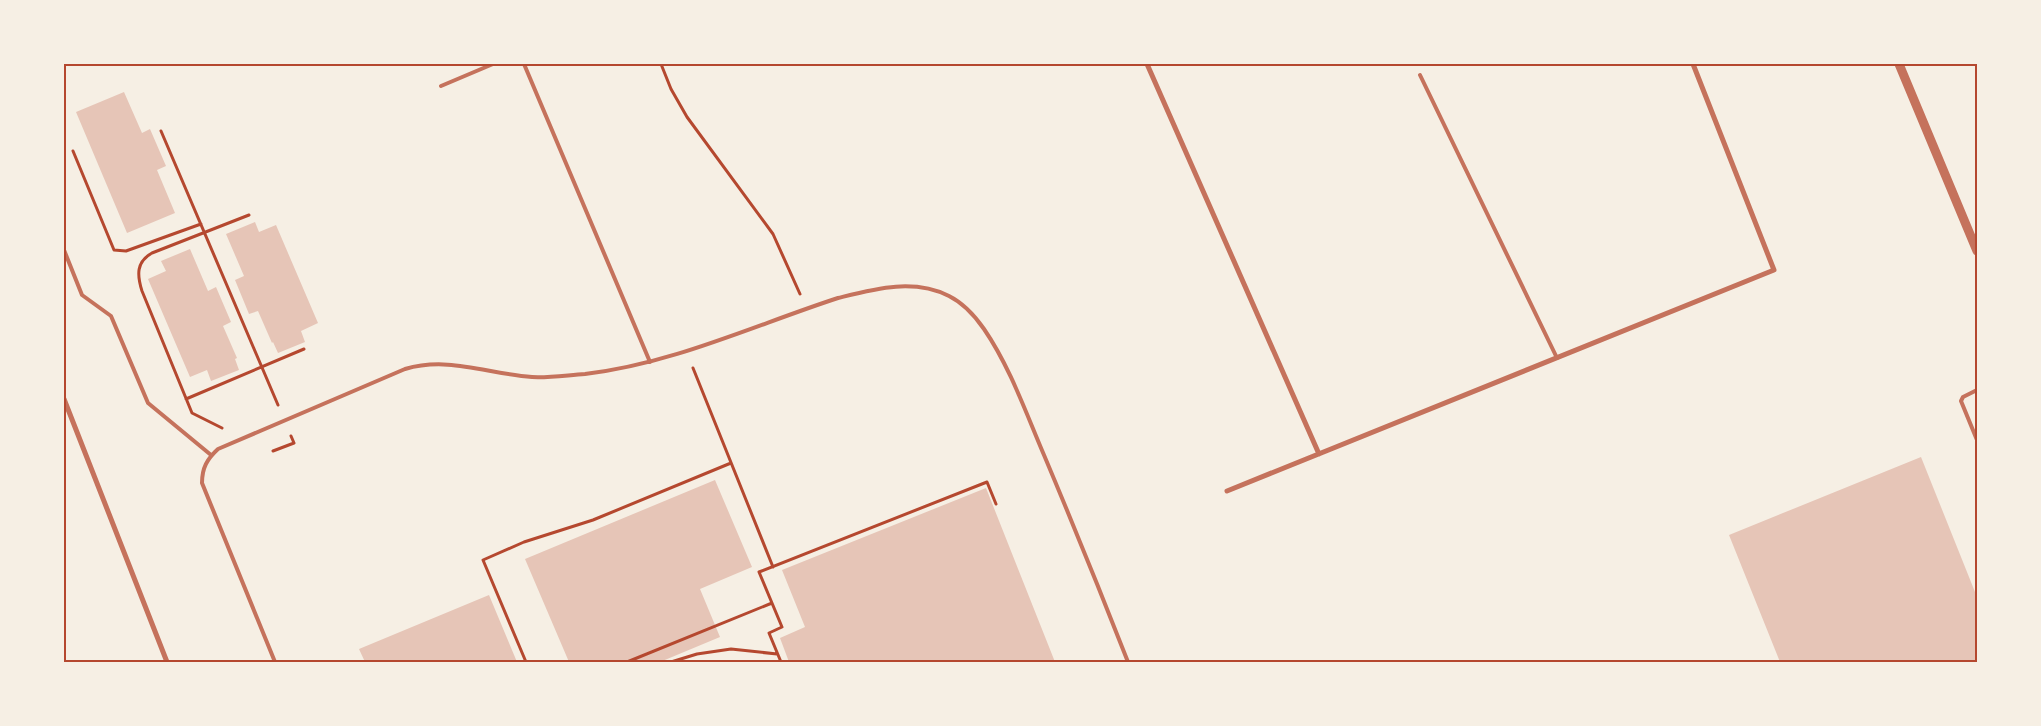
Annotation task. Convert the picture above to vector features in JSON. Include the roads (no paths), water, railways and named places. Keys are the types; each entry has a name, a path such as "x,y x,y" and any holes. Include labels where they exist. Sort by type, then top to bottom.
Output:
{"street":[{"path":"1147,64 1320,454"},
{"path":"1227,491 1774,270 1693,64"},
{"path":"1898,64 1977,250"},
{"path":"64,399 167,662"}],"lane":[{"path":"441,86 493,64"},
{"path":"524,64 650,362"},
{"path":"1420,75 1557,358"},
{"path":"64,250 82,296 111,316 148,403 211,455"},
{"path":"275,662 202,483 202,472 211,455 226,445 405,369 419,365 436,363 532,377 585,374 650,362 808,308 869,290 908,286 933,290 949,296 967,309 984,328 997,349 1020,398 1128,662"},
{"path":"1977,390 1963,397 1961,401 1977,440"}]}
